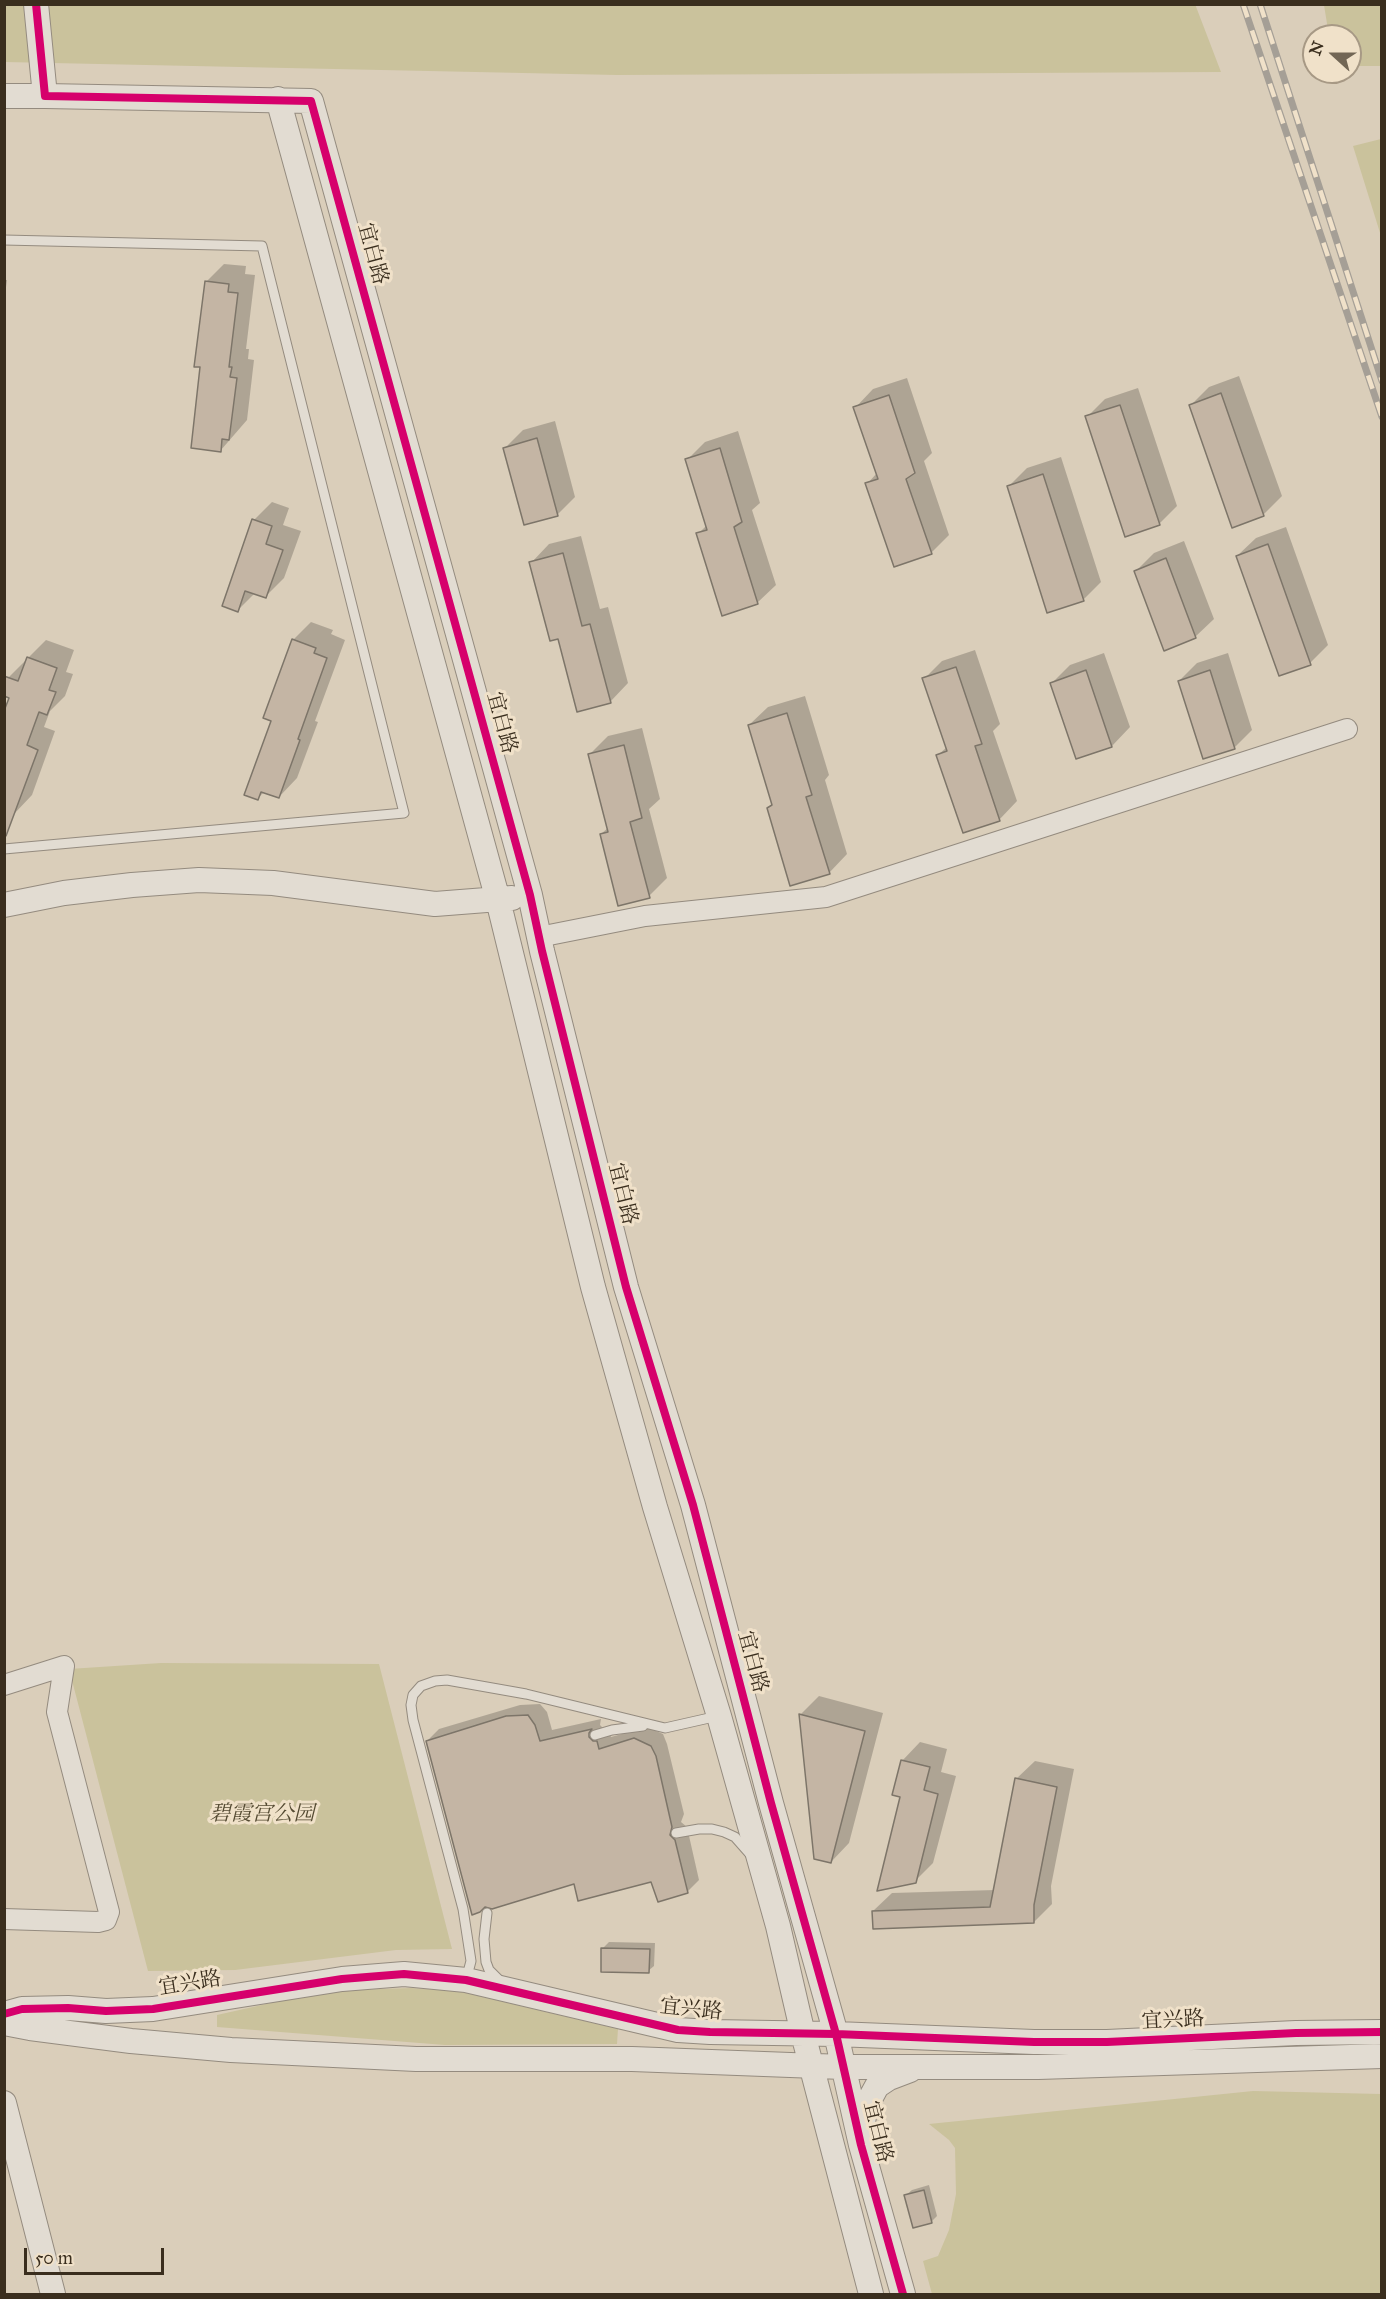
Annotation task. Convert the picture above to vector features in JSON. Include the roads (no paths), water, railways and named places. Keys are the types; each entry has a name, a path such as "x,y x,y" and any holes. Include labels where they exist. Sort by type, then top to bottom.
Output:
{"street":[{"path":"36,4 45,96"},
{"path":"4,96 278,99 498,900 593,1287 655,1508 719,1716 763,1870 803,2034 808,2069 834,2153 871,2295"},
{"name":"宜白路","path":"278,99 311,100 530,896 626,1287 693,1505 771,1803 846,2069 861,2145 903,2295"},
{"path":"539,937 645,916 826,897 1347,729"},
{"path":"4,905 64,893 199,880 273,883 435,904 530,896"},
{"path":"4,1686 64,1665 57,1712 109,1912 106,1920 98,1922 4,1919"},
{"name":"宜兴路","path":"4,2014 22,2010 56,2008 106,2011 153,2009 255,1991 374,1975 422,1974 466,1980 678,2030 726,2033 1107,2042 1296,2033 1382,2032"},
{"name":"宜兴路","path":"4,2023 131,2041 231,2050 416,2059 632,2059 808,2069 924,2066 1105,2066 1382,2056"},
{"path":"726,2033 763,2046 808,2069 836,2098 861,2145"},
{"path":"834,2153 836,2098 846,2069 871,2048 886,2042 920,2036"},
{"path":"861,2145 865,2108 877,2086 889,2078 924,2066"},
{"path":"4,2103 53,2295"}],"lane":[{"path":"4,240 262,246 404,813 4,849"},
{"path":"466,1980 471,1961 463,1909 418,1741 411,1705 413,1695 420,1686 447,1680 526,1694 665,1728 719,1716"},
{"path":"596,1735 612,1730 649,1725"},
{"path":"676,1833 699,1829 724,1832 743,1844 763,1870"},
{"path":"487,1913 484,1939 489,1971 518,1992"}],"railway":[{"path":"1243,4 1382,417"},
{"path":"1260,4 1382,381"}],"park label":[{"name":"碧霞宫公园","path":"262,1815"}]}
